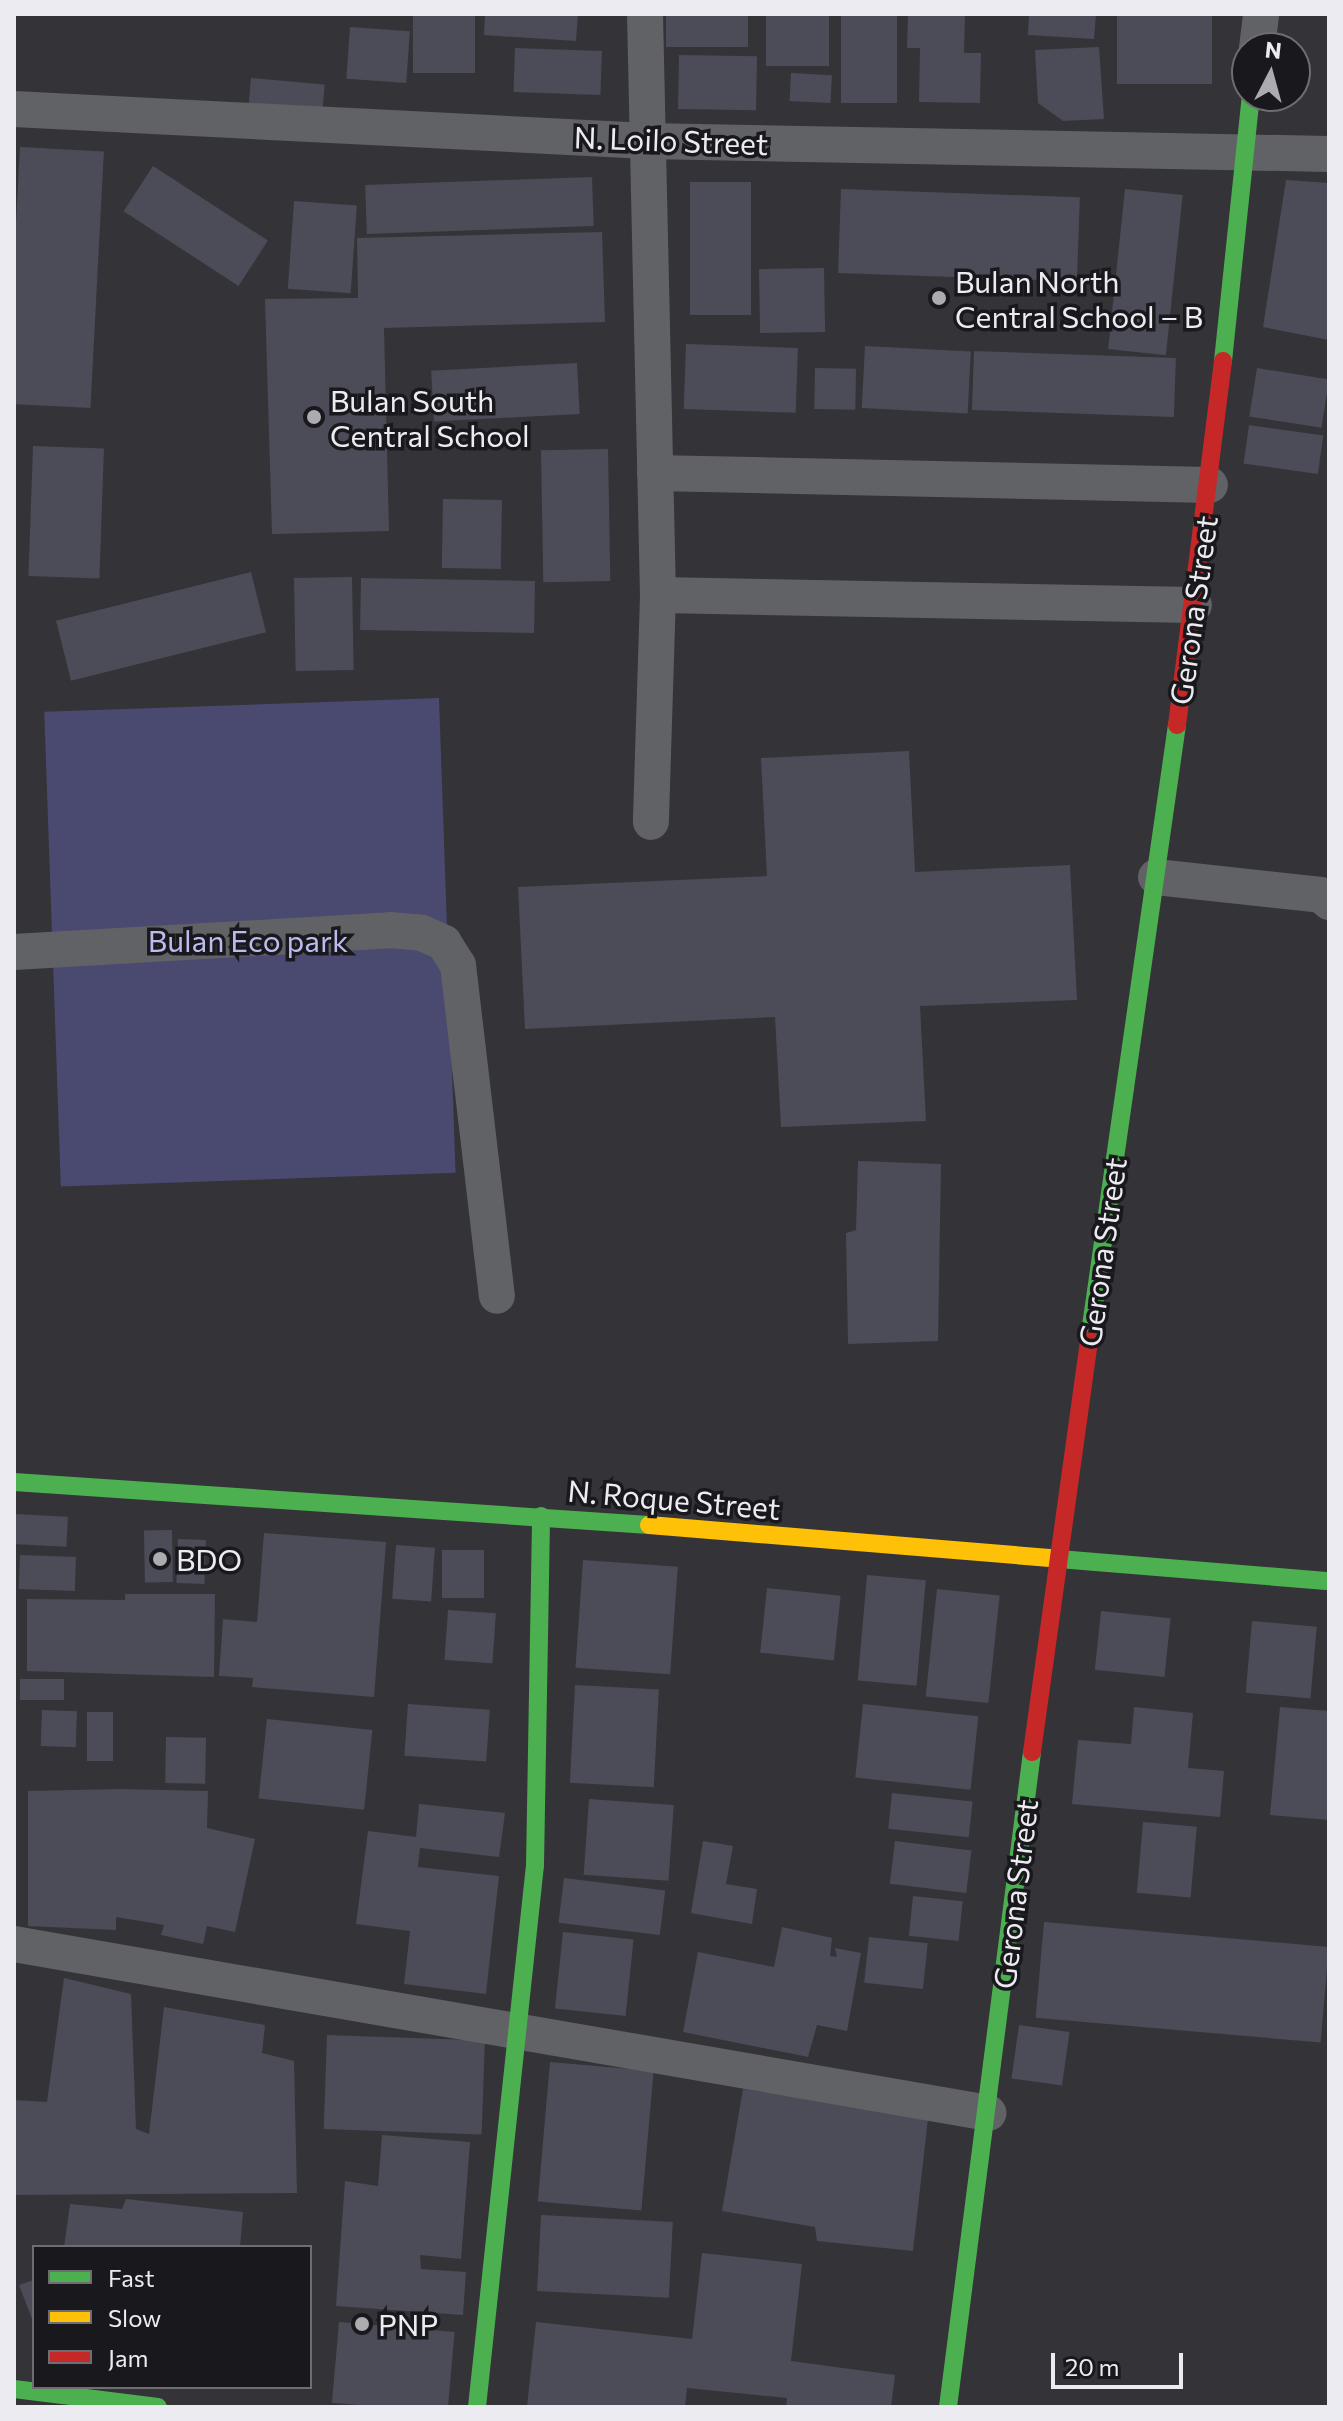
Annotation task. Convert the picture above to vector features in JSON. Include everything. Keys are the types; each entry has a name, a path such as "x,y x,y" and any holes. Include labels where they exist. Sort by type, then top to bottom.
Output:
{"street":[{"path":"645,14 658,595 651,822"},
{"name":"N. Loilo Street","path":"14,109 647,141 1329,154"},
{"name":"Gerona Street","path":"948,2407 1057,1559 1210,485 1249,112"},
{"path":"655,473 1210,485"},
{"path":"658,595 1194,605"},
{"path":"1156,877 1321,895 1329,902"},
{"path":"14,952 390,930 422,933 444,943 458,965 497,1296"},
{"name":"N. Roque Street","path":"14,1482 541,1516 1329,1581"},
{"path":"477,2407 535,1865 541,1516"},
{"path":"14,1944 516,2028 988,2113"},
{"path":"14,2389 158,2407"}],"green space":[{"name":"Bulan Eco park","path":"439,698 456,1173 61,1186 44,712"}],"building":[{"path":"413,14 475,14 475,73 413,73"},
{"path":"485,14 578,14 576,41 484,35"},
{"path":"666,14 748,14 748,47 666,47"},
{"path":"766,14 829,14 829,66 766,66"},
{"path":"841,14 897,14 897,103 841,103"},
{"path":"908,14 965,14 964,53 981,53 980,103 919,102 920,48 907,48"},
{"path":"1029,14 1096,14 1094,39 1028,35"},
{"path":"1117,14 1212,14 1212,84 1117,84"},
{"path":"350,27 410,31 406,83 346,79"},
{"path":"1099,47 1104,119 1063,121 1038,103 1035,50"},
{"path":"515,48 602,51 600,95 513,92"},
{"path":"679,55 757,56 756,110 678,109"},
{"path":"791,73 832,75 830,103 790,101"},
{"path":"251,78 325,84 322,118 248,112"},
{"path":"20,147 104,151 90,408 14,404 14,261"},
{"path":"153,166 268,241 238,286 124,211"},
{"path":"592,177 594,226 367,234 365,185"},
{"path":"1286,180 1329,183 1329,340 1263,327"},
{"path":"690,182 751,182 751,315 690,315"},
{"path":"841,189 1080,197 1077,281 838,273"},
{"path":"1125,189 1183,195 1166,355 1108,349"},
{"path":"294,201 357,205 351,293 288,289"},
{"path":"602,232 605,322 384,328 389,531 272,534 265,299 358,298 357,238"},
{"path":"824,268 825,332 760,333 759,269"},
{"path":"686,344 798,348 796,413 684,409"},
{"path":"865,346 971,352 968,413 862,408"},
{"path":"974,351 1176,358 1174,417 972,410"},
{"path":"577,363 580,414 434,422 431,371"},
{"path":"815,368 856,369 855,410 814,409"},
{"path":"1257,368 1329,379 1321,428 1249,416"},
{"path":"1249,425 1323,435 1318,474 1244,464"},
{"path":"33,446 104,448 99,578 28,576"},
{"path":"608,449 610,581 543,582 541,450"},
{"path":"443,499 502,500 501,569 442,568"},
{"path":"251,572 266,632 71,681 56,621"},
{"path":"352,577 354,670 296,671 294,578"},
{"path":"361,578 535,581 534,633 360,630"},
{"path":"909,751 915,872 1070,865 1077,1000 920,1006 926,1121 781,1127 775,1017 525,1029 518,887 767,876 761,758"},
{"path":"858,1161 941,1164 938,1341 848,1344 846,1233 856,1230"},
{"path":"14,1514 68,1517 66,1547 14,1544"},
{"path":"144,1530 172,1530 173,1582 145,1582"},
{"path":"264,1533 386,1542 374,1697 252,1687 253,1678 219,1676 223,1619 257,1622"},
{"path":"178,1539 206,1540 204,1584 176,1583"},
{"path":"396,1545 435,1548 431,1602 392,1599"},
{"path":"442,1550 484,1550 484,1598 442,1598"},
{"path":"20,1555 76,1557 75,1591 19,1589"},
{"path":"583,1560 678,1567 670,1674 575,1668"},
{"path":"867,1575 926,1580 917,1686 858,1681"},
{"path":"767,1588 841,1596 834,1660 760,1653"},
{"path":"937,1589 1000,1596 988,1703 926,1696"},
{"path":"125,1594 215,1594 214,1677 27,1671 27,1599 125,1600"},
{"path":"448,1610 496,1613 492,1663 445,1660"},
{"path":"1101,1611 1171,1618 1164,1677 1095,1670"},
{"path":"1252,1621 1317,1627 1310,1698 1246,1693"},
{"path":"20,1679 64,1679 64,1700 20,1700"},
{"path":"575,1685 659,1689 654,1787 570,1783"},
{"path":"408,1704 490,1710 486,1762 404,1756"},
{"path":"863,1704 978,1716 971,1790 855,1778"},
{"path":"1134,1707 1193,1713 1188,1768 1224,1771 1220,1817 1072,1804 1078,1740 1131,1744"},
{"path":"1280,1707 1329,1711 1329,1820 1270,1815"},
{"path":"42,1710 77,1711 76,1747 41,1746"},
{"path":"87,1712 113,1712 113,1761 87,1761"},
{"path":"267,1719 372,1730 364,1810 259,1799"},
{"path":"166,1737 206,1738 205,1784 165,1783"},
{"path":"28,1791 208,1791 207,1828 255,1839 235,1932 207,1926 203,1944 161,1935 164,1925 116,1917 116,1930 28,1926"},
{"path":"892,1793 973,1801 969,1837 888,1829"},
{"path":"589,1799 674,1805 668,1881 584,1875"},
{"path":"419,1804 505,1813 499,1857 420,1848 418,1867 499,1876 486,1994 404,1984 410,1931 356,1924 368,1831 416,1837"},
{"path":"1143,1822 1197,1827 1191,1897 1137,1893"},
{"path":"703,1841 733,1846 726,1884 757,1889 752,1924 691,1913"},
{"path":"895,1841 971,1850 966,1893 890,1884"},
{"path":"564,1878 665,1890 660,1935 559,1923"},
{"path":"913,1896 963,1901 959,1941 909,1936"},
{"path":"1044,1922 1329,1947 1321,2043 1036,2018"},
{"path":"782,1927 832,1938 830,1956 837,1957 835,1948 861,1953 847,2031 817,2025 808,2057 683,2032 698,1952 774,1967"},
{"path":"563,1932 634,1939 626,2016 555,2009"},
{"path":"869,1937 928,1943 923,1989 864,1983"},
{"path":"64,1978 131,1994 136,2129 149,2134 164,2007 265,2025 262,2053 294,2061 297,2193 14,2195 14,2100 47,2102"},
{"path":"1019,2025 1070,2032 1062,2086 1011,2078"},
{"path":"327,2035 485,2041 482,2134 324,2129"},
{"path":"550,2062 654,2071 641,2211 538,2201"},
{"path":"743,2089 928,2118 913,2251 817,2241 815,2227 722,2211"},
{"path":"382,2135 470,2142 461,2259 420,2255 421,2269 466,2272 463,2315 336,2306 345,2181 378,2186"},
{"path":"126,2199 243,2212 240,2245 64,2245 70,2204 122,2209"},
{"path":"541,2215 673,2222 669,2298 537,2291"},
{"path":"702,2253 802,2264 791,2361 895,2375 891,2407 786,2407 787,2398 687,2388 685,2407 527,2407 536,2322 692,2339"},
{"path":"32,2281 32,2319 19,2285"},
{"path":"339,2322 455,2332 448,2407 381,2407 332,2403"}],"traffic: fast":[{"path":"1223,361 1249,112"},
{"path":"1089,1340 1177,725"},
{"path":"14,1482 649,1525"},
{"path":"477,2407 535,1865 541,1516"},
{"path":"1059,1559 1329,1581"},
{"path":"948,2407 1032,1752"},
{"path":"14,2389 158,2407"}],"traffic: slow":[{"path":"649,1525 1059,1559"}],"traffic: jam":[{"path":"1177,725 1223,361"},
{"path":"1032,1752 1089,1340"}],"place":[{"name":"Bulan North Central School – B","path":"939,298"},
{"name":"Bulan South Central School","path":"314,417"},
{"name":"BDO","path":"160,1559"},
{"name":"PNP","path":"362,2324"}]}
